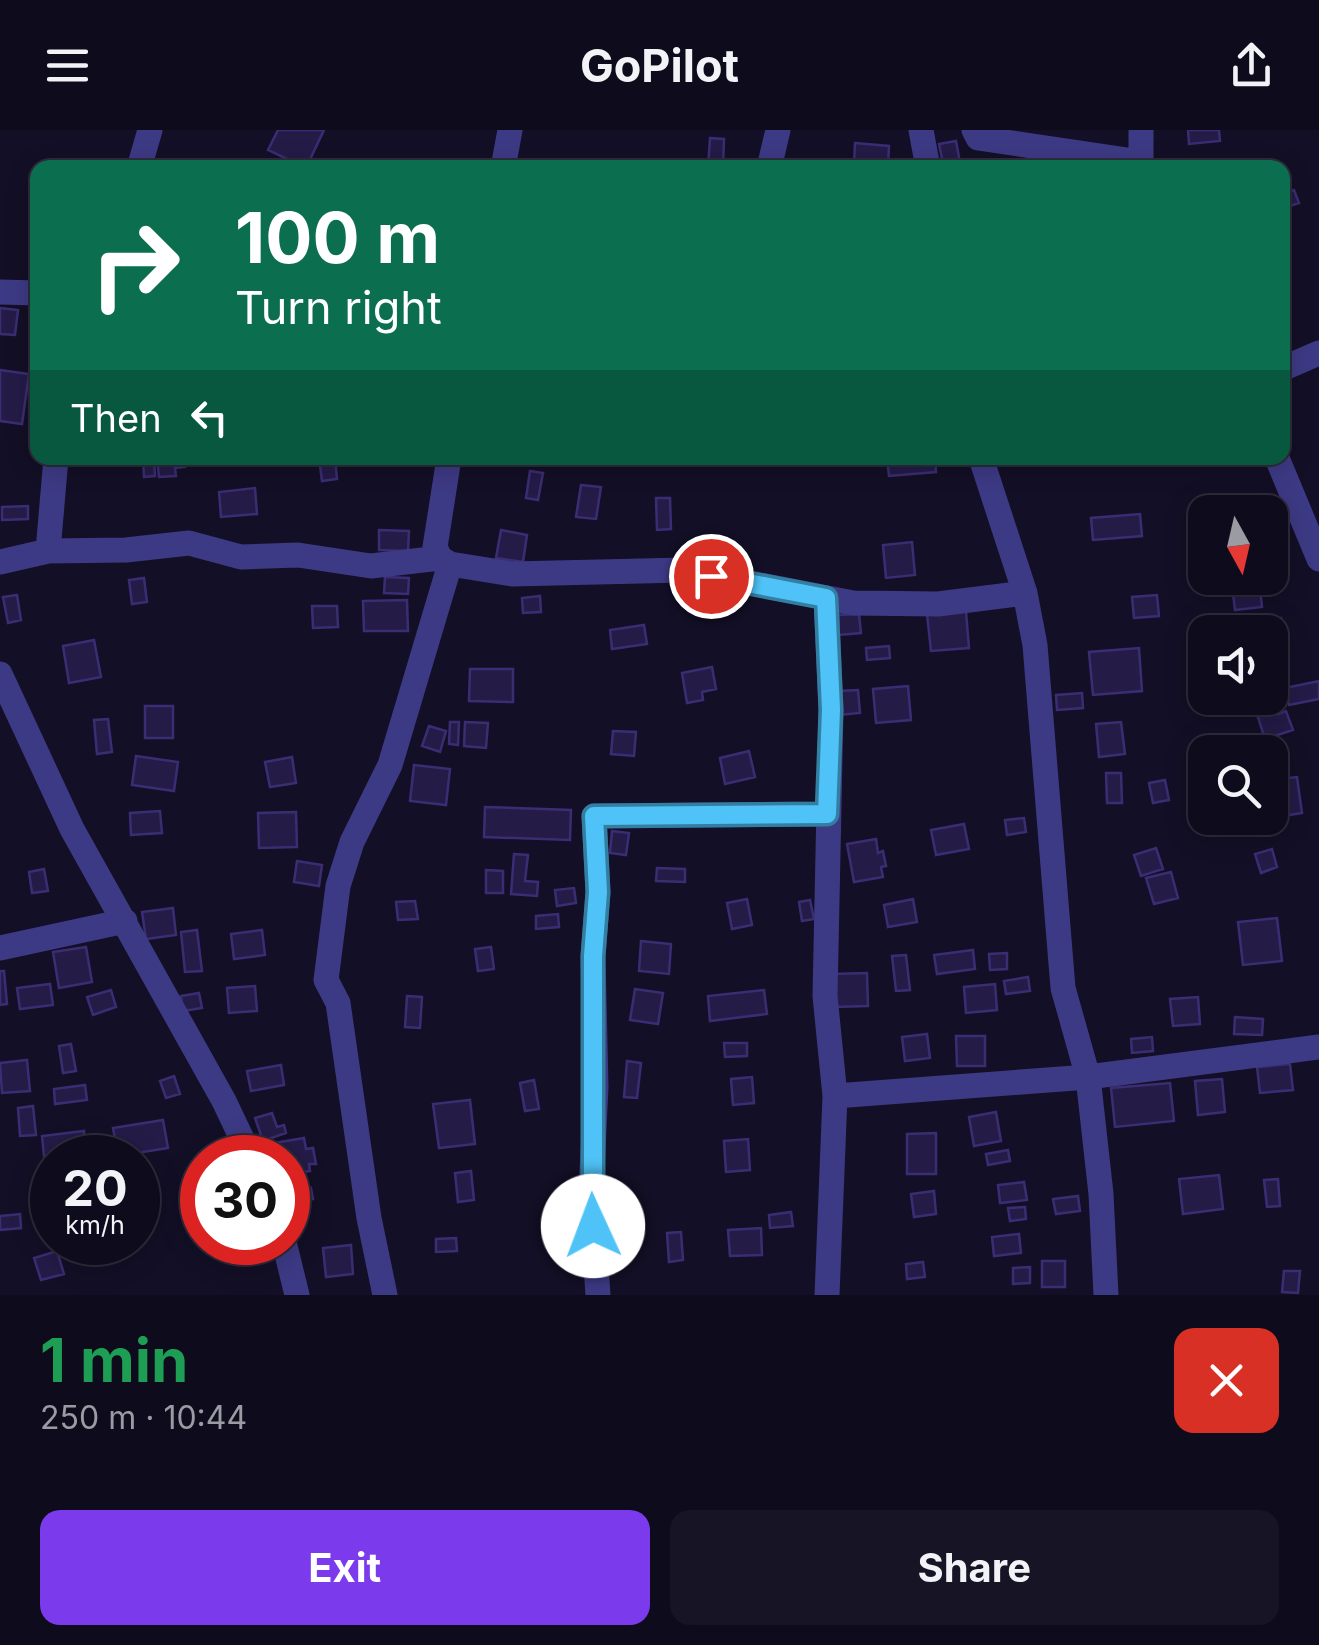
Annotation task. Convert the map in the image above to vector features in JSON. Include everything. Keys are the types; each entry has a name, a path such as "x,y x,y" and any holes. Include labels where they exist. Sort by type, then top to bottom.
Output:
{"street":[{"path":"141,160 150,130"},
{"path":"504,160 510,130"},
{"path":"771,160 778,130"},
{"path":"922,130 927,160"},
{"path":"974,130 978,138 1105,160"},
{"path":"1140,160 1142,130"},
{"path":"0,292 30,293"},
{"path":"1290,366 1319,353"},
{"path":"48,550 55,465"},
{"path":"445,561 435,547 447,465"},
{"path":"983,465 1025,593 1035,645 1063,988 1088,1077 1101,1194 1106,1295"},
{"path":"1280,465 1319,559"},
{"path":"0,562 38,556 48,550 126,550 189,543 242,557 298,555 370,566 445,561 512,574 684,570 852,602 938,604 1025,593"},
{"path":"386,1295 370,1218 338,1003 326,980 338,886 352,842 390,765 445,561"},
{"path":"826,598 831,710 825,996 835,1096 827,1295"},
{"path":"0,674 72,829 240,1135"},
{"path":"598,1295 591,1192 596,1087 593,956 598,892 594,816 827,814"},
{"path":"0,948 124,922"},
{"path":"835,1096 1088,1077 1319,1047"},
{"path":"290,1265 297,1295"}],"building":[{"path":"278,130 324,130 310,160 289,160 268,150"},
{"path":"1188,130 1219,130 1220,141 1189,144"},
{"path":"710,138 724,139 723,160 709,160"},
{"path":"956,141 960,160 942,160 939,144"},
{"path":"855,143 889,146 888,160 854,160"},
{"path":"1294,190 1299,203 1290,206 1290,191"},
{"path":"0,308 18,310 15,335 0,334"},
{"path":"0,370 29,374 22,424 0,421"},
{"path":"143,465 154,465 155,476 144,477"},
{"path":"158,465 185,465 175,468 176,476 159,477"},
{"path":"320,465 336,465 337,479 322,481"},
{"path":"888,465 936,465 936,472 889,476"},
{"path":"530,471 543,473 538,500 526,498"},
{"path":"581,485 601,487 596,519 576,517"},
{"path":"255,488 257,514 221,517 219,492"},
{"path":"656,498 670,498 671,529 657,530"},
{"path":"28,506 28,519 2,520 2,507"},
{"path":"1140,514 1142,536 1093,540 1091,518"},
{"path":"379,530 409,531 408,551 379,550"},
{"path":"501,530 527,535 523,562 496,558"},
{"path":"912,542 915,575 886,578 883,545"},
{"path":"385,577 409,578 408,594 384,593"},
{"path":"144,578 147,602 132,604 129,580"},
{"path":"17,595 21,620 8,623 3,597"},
{"path":"1157,595 1159,616 1134,618 1132,597"},
{"path":"1233,595 1261,595 1262,607 1235,610"},
{"path":"540,596 541,612 523,613 522,598"},
{"path":"407,600 408,631 364,631 363,601"},
{"path":"312,606 337,606 338,627 313,628"},
{"path":"966,611 969,648 931,651 927,614"},
{"path":"859,614 861,633 839,635 838,615"},
{"path":"644,625 647,644 612,649 610,630"},
{"path":"94,640 101,677 69,683 63,646"},
{"path":"889,646 890,658 867,660 866,648"},
{"path":"1139,648 1142,691 1093,695 1089,652"},
{"path":"712,667 716,689 702,692 703,700 687,703 682,673"},
{"path":"470,669 513,669 513,702 469,701"},
{"path":"1319,681 1319,699 1289,705 1288,687"},
{"path":"908,686 911,720 876,723 873,689"},
{"path":"858,690 860,713 840,715 838,691"},
{"path":"1082,693 1083,708 1057,710 1056,695"},
{"path":"145,706 173,706 173,738 145,738"},
{"path":"1257,715 1287,715 1293,730 1264,735"},
{"path":"108,719 112,752 97,754 94,720"},
{"path":"450,722 459,722 458,745 449,744"},
{"path":"465,722 488,723 486,748 464,746"},
{"path":"1121,722 1125,754 1099,757 1096,724"},
{"path":"429,726 446,731 440,752 422,746"},
{"path":"613,731 636,732 634,756 611,754"},
{"path":"749,751 755,777 725,784 720,758"},
{"path":"136,756 178,762 174,791 132,785"},
{"path":"292,757 296,783 270,787 265,762"},
{"path":"414,765 450,769 446,805 410,801"},
{"path":"1106,773 1121,773 1122,803 1107,803"},
{"path":"1297,777 1302,813 1288,815 1288,778"},
{"path":"1165,780 1169,800 1153,803 1149,783"},
{"path":"485,807 571,810 570,840 484,837"},
{"path":"160,811 162,833 131,835 130,813"},
{"path":"296,812 297,847 259,848 258,813"},
{"path":"1024,818 1026,832 1007,835 1005,820"},
{"path":"964,824 969,849 936,855 931,830"},
{"path":"612,831 629,833 626,855 610,853"},
{"path":"876,839 886,866 881,867 883,877 854,882 847,844"},
{"path":"1156,848 1163,869 1141,876 1134,855"},
{"path":"1272,849 1277,867 1261,873 1255,854"},
{"path":"514,854 528,855 525,881 538,882 537,896 511,894"},
{"path":"297,861 322,865 319,886 294,882"},
{"path":"657,868 685,869 685,882 656,881"},
{"path":"44,869 48,891 32,893 29,872"},
{"path":"486,870 503,871 503,893 486,893"},
{"path":"1171,872 1178,898 1154,904 1146,878"},
{"path":"574,888 576,903 557,906 555,890"},
{"path":"747,899 752,925 732,929 727,903"},
{"path":"913,899 917,922 888,927 884,905"},
{"path":"810,900 814,919 802,921 799,902"},
{"path":"415,901 418,919 398,920 396,902"},
{"path":"173,908 176,935 146,939 142,912"},
{"path":"558,914 559,927 536,929 536,916"},
{"path":"1277,918 1282,961 1243,965 1238,922"},
{"path":"197,930 202,971 185,972 181,932"},
{"path":"262,930 265,955 234,959 231,934"},
{"path":"641,941 671,944 669,974 639,971"},
{"path":"86,947 92,982 59,988 53,952"},
{"path":"491,947 494,969 478,971 475,949"},
{"path":"973,950 975,969 937,974 934,955"},
{"path":"1007,953 1007,969 990,970 989,954"},
{"path":"906,955 910,990 896,991 892,956"},
{"path":"0,971 4,971 7,1004 0,1005"},
{"path":"867,973 868,1006 833,1007 832,974"},
{"path":"1028,977 1030,991 1006,994 1004,981"},
{"path":"50,984 53,1005 20,1009 17,988"},
{"path":"995,984 997,1010 966,1013 964,987"},
{"path":"255,986 257,1011 229,1013 227,988"},
{"path":"635,989 663,993 658,1024 630,1020"},
{"path":"111,990 116,1007 93,1015 87,997"},
{"path":"764,990 767,1014 710,1021 708,996"},
{"path":"199,993 202,1008 183,1011 181,996"},
{"path":"407,996 422,997 420,1028 405,1027"},
{"path":"1198,997 1200,1024 1173,1026 1170,999"},
{"path":"1235,1017 1263,1019 1262,1035 1234,1034"},
{"path":"927,1034 930,1058 905,1061 902,1037"},
{"path":"956,1036 985,1036 985,1066 957,1066"},
{"path":"1152,1037 1153,1051 1132,1053 1131,1039"},
{"path":"724,1043 747,1043 747,1056 725,1057"},
{"path":"71,1044 76,1071 63,1073 59,1046"},
{"path":"27,1060 30,1091 2,1093 0,1063"},
{"path":"627,1061 641,1063 637,1098 624,1097"},
{"path":"1290,1064 1293,1090 1260,1093 1257,1067"},
{"path":"281,1065 284,1085 251,1091 247,1071"},
{"path":"174,1076 180,1094 166,1098 160,1081"},
{"path":"752,1077 754,1103 733,1105 731,1079"},
{"path":"1222,1079 1225,1112 1198,1115 1195,1081"},
{"path":"534,1080 539,1109 525,1111 520,1083"},
{"path":"1170,1083 1174,1121 1115,1127 1111,1088"},
{"path":"85,1085 87,1100 55,1104 54,1089"},
{"path":"470,1100 475,1144 439,1148 433,1104"},
{"path":"33,1106 36,1135 20,1136 18,1108"},
{"path":"996,1112 1001,1141 974,1146 969,1117"},
{"path":"272,1113 277,1127 284,1125 286,1133 261,1135 255,1118"},
{"path":"163,1120 168,1148 160,1149 160,1135 114,1135 113,1128"},
{"path":"84,1131 84,1135 50,1135"},
{"path":"936,1133 936,1174 907,1174 907,1134"},
{"path":"748,1139 750,1170 726,1172 724,1141"},
{"path":"310,1148 313,1148 316,1164 310,1164"},
{"path":"1008,1150 1010,1161 988,1165 986,1154"},
{"path":"471,1171 474,1200 458,1202 455,1173"},
{"path":"1219,1175 1223,1209 1183,1214 1179,1179"},
{"path":"1278,1179 1280,1206 1267,1207 1264,1180"},
{"path":"1024,1182 1027,1200 1000,1203 998,1185"},
{"path":"934,1191 936,1214 914,1217 911,1194"},
{"path":"1078,1196 1080,1211 1056,1214 1053,1199"},
{"path":"1025,1207 1026,1219 1010,1221 1008,1208"},
{"path":"791,1212 793,1226 770,1228 769,1215"},
{"path":"20,1214 21,1228 0,1230 0,1216"},
{"path":"761,1228 762,1255 730,1256 728,1230"},
{"path":"681,1232 683,1260 669,1262 667,1233"},
{"path":"1019,1234 1021,1253 994,1256 992,1237"},
{"path":"456,1238 457,1251 436,1252 436,1239"},
{"path":"351,1245 353,1274 326,1277 323,1248"},
{"path":"1042,1261 1065,1261 1065,1287 1042,1287"},
{"path":"923,1262 925,1277 907,1279 906,1264"},
{"path":"36,1265 61,1265 64,1274 41,1280"},
{"path":"1030,1267 1030,1283 1013,1284 1013,1268"},
{"path":"1284,1271 1300,1271 1298,1293 1282,1292"}],"route":[{"path":"593,1226 593,956 598,892 594,816 827,814 831,710 826,598 711,576"}]}
